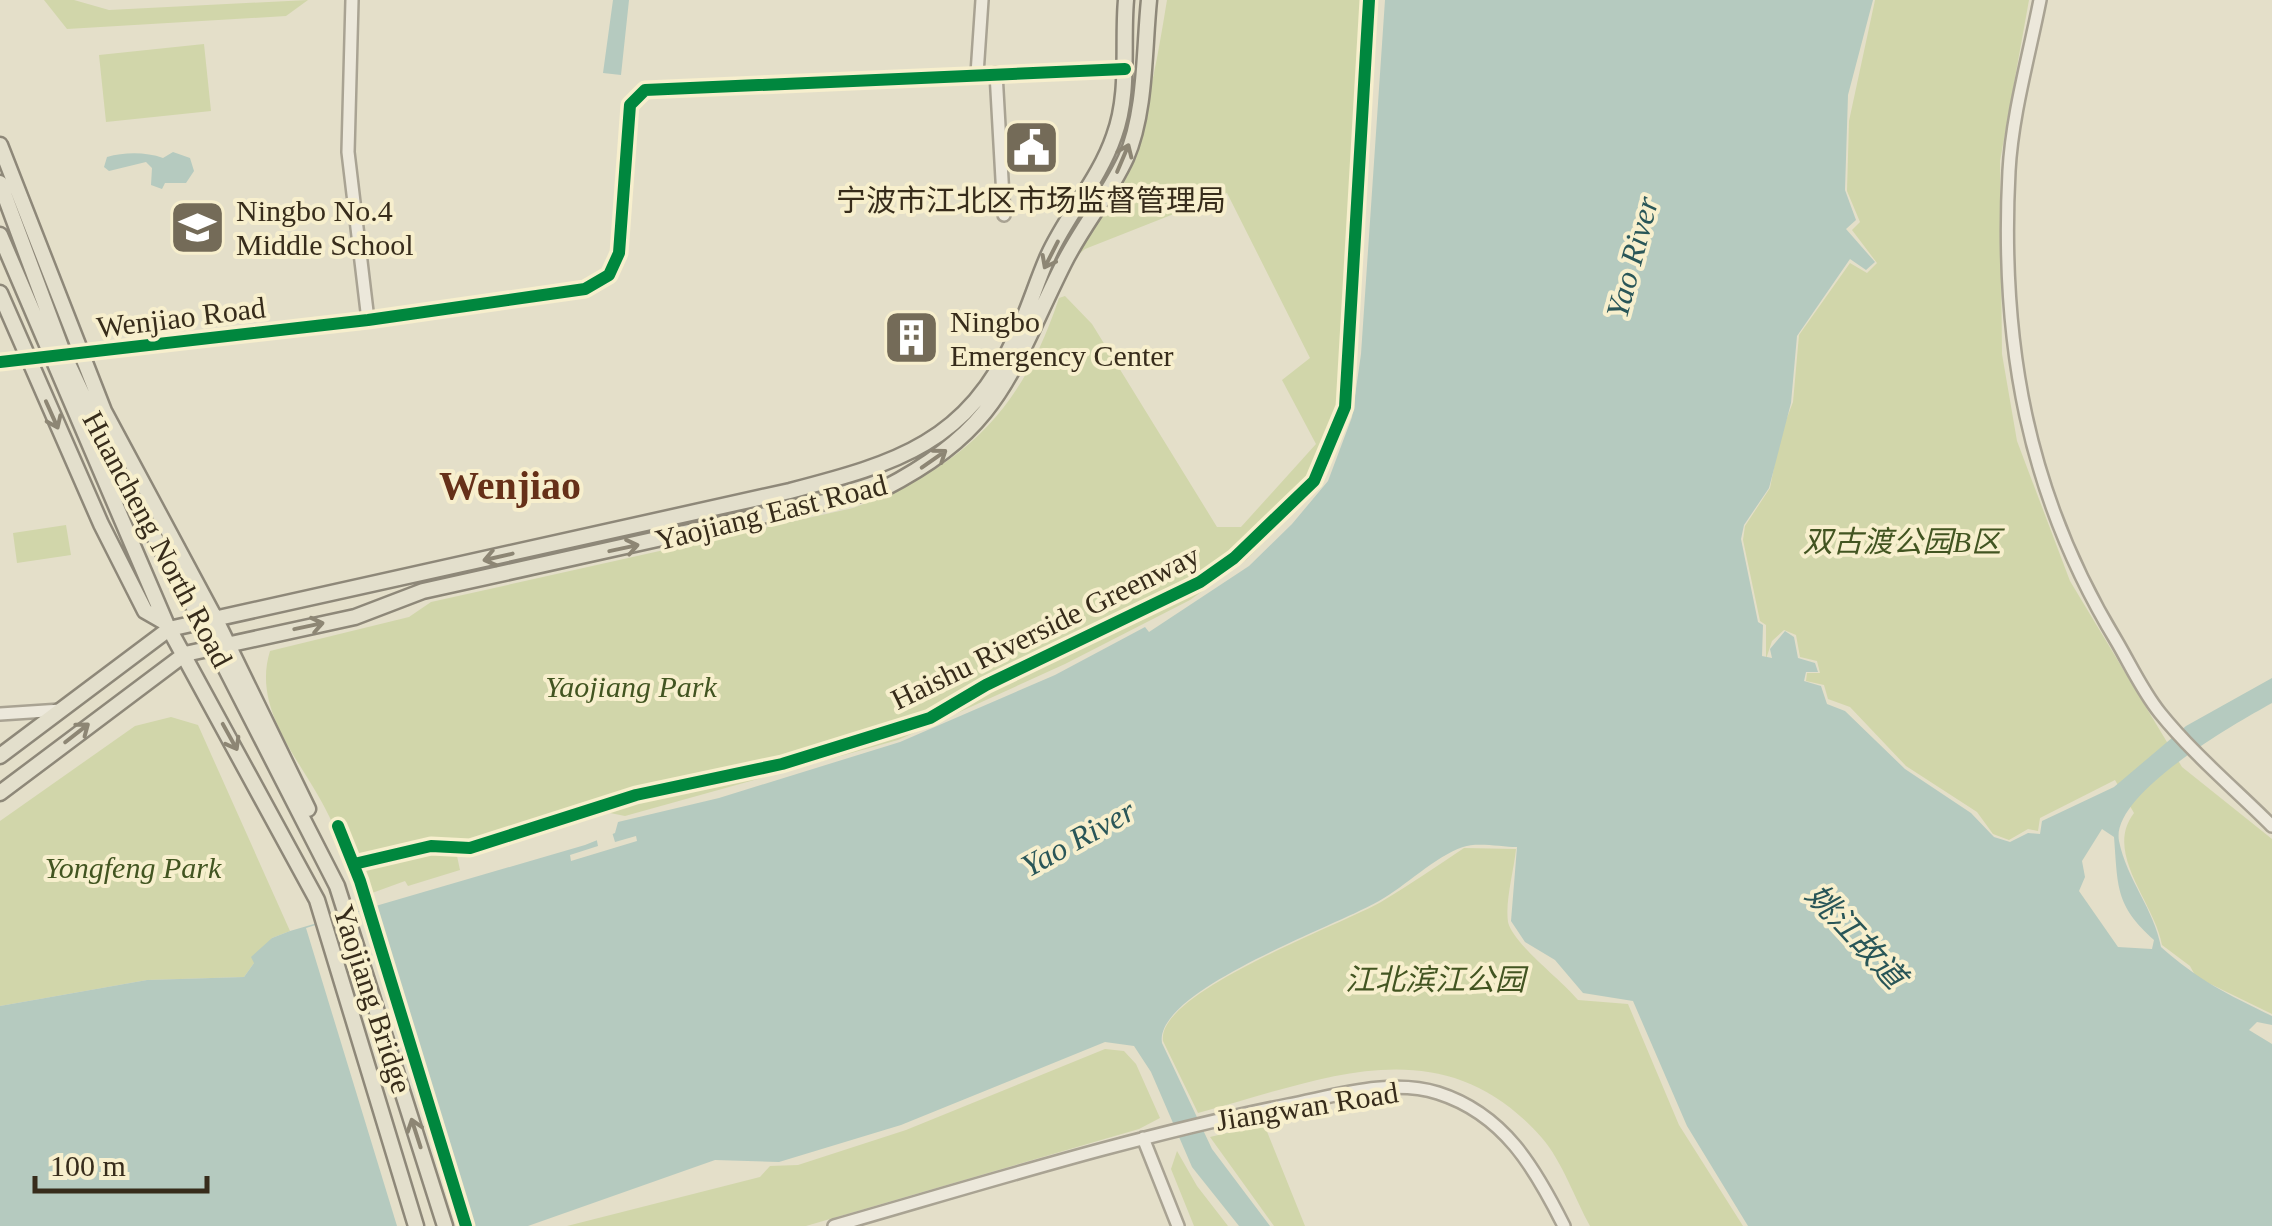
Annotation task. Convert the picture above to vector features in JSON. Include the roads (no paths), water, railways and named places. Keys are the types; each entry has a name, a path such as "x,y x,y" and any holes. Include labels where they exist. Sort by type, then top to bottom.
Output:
{"main road":[{"name":"Yaojiang East Road","path":"167,626 360,590 790,491 882,468 919,449 964,413 1001,364 1050,253 1081,205 1116,134 1125,69 1126,0"},
{"name":"Yaojiang East Road","path":"185,654 355,616 423,591 883,489 940,456 996,400 1017,369 1064,262 1127,156 1149,0"},
{"path":"0,146 64,355"},
{"name":"Huancheng North Road","path":"0,183 167,626 317,900"},
{"name":"Huancheng North Road","path":"0,235 64,355 124,483 221,644 337,886"},
{"path":"0,293 27,360 145,611 167,626 66,709 0,756"},
{"path":"0,793 185,654"},
{"name":"Yaojiang Bridge","path":"337,886 445,1226"},
{"name":"Yaojiang Bridge","path":"317,900 416,1226"}],"street":[{"path":"352,0 348,152 368,320"},
{"path":"977,74 982,0"},
{"path":"2040,0 2009,167 2008,264 2014,358 2024,424 2043,490 2092,602 2164,718 2272,826"},
{"name":"Wenjiao Road","path":"0,362 368,320 566,292 601,282 615,268 620,253 630,106 645,90 1125,69"},
{"path":"996,73 1004,215"},
{"path":"0,714 66,709"},
{"name":"Jiangwan Road","path":"834,1226 1208,1121 1389,1086 1438,1093 1479,1113 1513,1138 1542,1181 1564,1226"},
{"path":"1142,1138 1178,1226"}],"water":[{"path":"613,0 629,0 621,75 603,73"},
{"path":"1385,0 1873,0 1848,95 1845,190 1856,220 1846,229 1875,262 1866,270 1850,259 1797,336 1791,403 1769,488 1744,525 1741,539 1758,622 1763,625 1762,656 1772,658 1770,649 1785,631 1794,637 1798,658 1815,663 1818,672 1806,672 1804,681 1821,686 1827,704 1845,711 1905,769 1971,813 1994,837 2010,842 2028,833 2040,834 2042,821 2114,787 2186,726 2272,678 2272,703 2205,743 2154,782 2134,802 2122,822 2119,841 2161,947 2214,986 2272,1016 2272,1025 2257,1022 2249,1030 2272,1044 2272,1226 1748,1226 1687,1126 1633,1001 1583,993 1555,960 1525,942 1511,921 1517,847 1482,845 1452,852 1379,901 1252,961 1186,1002 1167,1023 1162,1043 1212,1149 1270,1226 1239,1226 1192,1167 1151,1072 1134,1046 1105,1042 901,1125 779,1162 715,1160 528,1226 0,1226 0,1006 147,980 244,977 254,963 251,957 272,938 290,931 585,845 615,833 618,822 719,798 900,742 1055,675 1145,627 1149,632 1249,566 1328,481 1352,417 1361,354","holes":["2102,829 2114,837 2121,894 2132,916 2154,940 2152,949 2118,947 2079,891 2085,877 2082,861"]},
{"path":"173,152 190,158 194,171 186,183 165,183 162,189 151,185 152,168 146,162 109,171 104,167 107,157 114,155 163,158"}],"place":[{"name":"宁波市江北区市场监督管理局","path":"1031,147"},
{"name":"Ningbo No.4 Middle School","path":"197,227"},
{"name":"Ningbo Emergency Center","path":"911,338"}],"district":[{"name":"Wenjiao","path":"510,485"}],"water label":[{"name":"Yao River","path":"1632,257"},
{"name":"Yao River","path":"1078,838"},
{"name":"姚江故道","path":"1856,936"}],"park label":[{"name":"双古渡公园B区","path":"1902,541"},
{"name":"Yaojiang Park","path":"631,686"},
{"name":"Yongfeng Park","path":"133,867"},
{"name":"江北滨江公园","path":"1435,979"}]}
